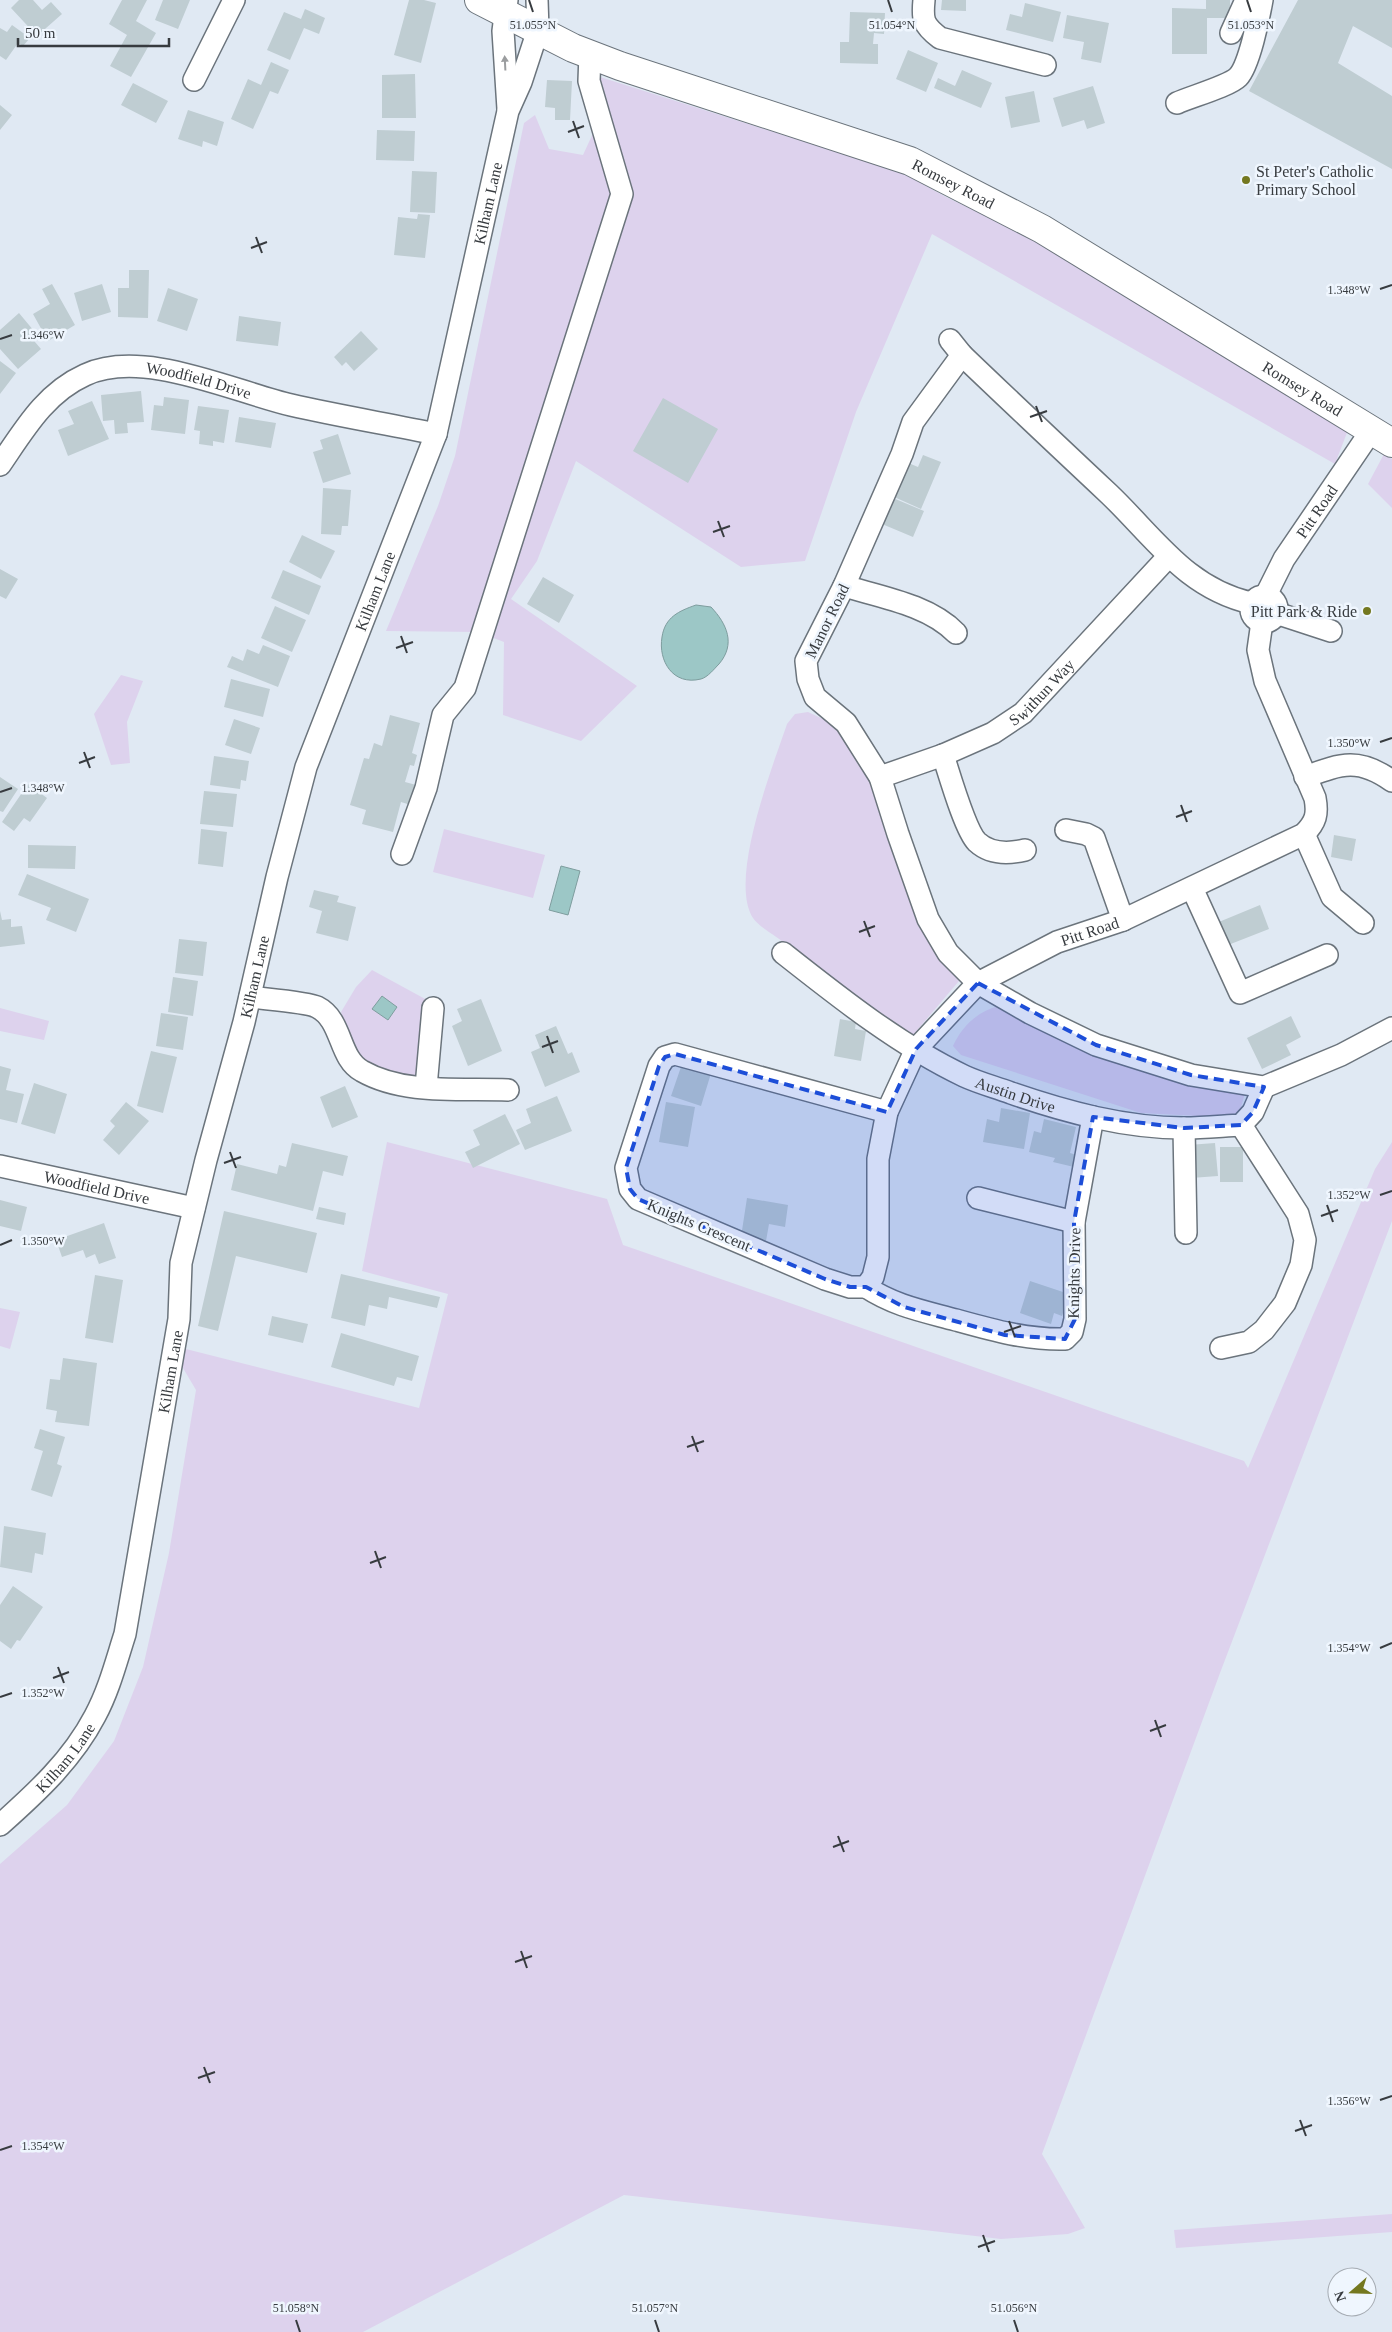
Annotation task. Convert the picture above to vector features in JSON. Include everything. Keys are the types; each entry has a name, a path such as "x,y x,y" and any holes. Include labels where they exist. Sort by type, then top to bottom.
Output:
{"main road":[{"name":"Romsey Road","path":"479,0 506,6 538,30 620,66 910,161 1042,229 1382,437"}],"street":[{"path":"194,80 234,0"},
{"path":"537,0 538,30"},
{"path":"924,0 922,17 928,29 940,38 1045,65"},
{"path":"1231,33 1246,0"},
{"path":"1177,102 1230,82 1239,76 1255,35 1262,0"},
{"name":"Kilham Lane","path":"506,6 503,31 508,111"},
{"name":"Kilham Lane","path":"0,1825 49,1780 95,1717 110,1681 125,1634 179,1318 181,1263 250,997 277,877 306,767 436,434 508,111 521,82 538,30"},
{"path":"402,854 426,788 443,715 465,688 622,194 589,81 590,54"},
{"name":"Manor Road","path":"1264,1087 1191,1075 1096,1045 1030,1013 978,983 948,953 928,919 880,777 846,723 815,697 808,679 806,661 844,586 902,454 914,422 956,348 1136,521 1168,557 1201,583 1228,598 1331,631"},
{"name":"Woodfield Drive","path":"0,465 32,418 57,392 86,374 105,368 125,366 170,371 290,405 436,434"},
{"name":"Pitt Road","path":"866,1287 873,1277 878,1257 878,1160 887,1112 916,1049 978,983 1057,942 1122,920 1192,888 1304,834 1313,825 1317,810 1315,798 1264,681 1258,650 1264,608 1284,559 1382,437"},
{"name":"Swithun Way","path":"880,777 942,755 993,733 1022,713 1168,557"},
{"path":"844,586 913,607 946,622 956,633"},
{"path":"942,755 968,825 977,842 1003,853 1025,850"},
{"path":"1305,777 1334,766 1356,764 1383,774 1392,780"},
{"path":"1066,830 1086,834 1094,838 1122,920"},
{"path":"1304,834 1332,897 1363,923"},
{"path":"1192,888 1240,994 1327,955"},
{"name":"Austin Drive","path":"783,953 837,995 916,1049 965,1076 1033,1101 1093,1117 1141,1125 1184,1128 1241,1125"},
{"path":"250,997 317,1007 328,1016 337,1030 350,1062 360,1070 405,1086 508,1090"},
{"path":"426,1087 433,1008"},
{"path":"1221,1348 1249,1342 1264,1330 1284,1304 1301,1265 1305,1240 1298,1214 1241,1125 1253,1112 1264,1087 1341,1055 1392,1028"},
{"name":"Knights Crescent","path":"866,1287 850,1287 825,1279 638,1199 630,1188 626,1168 659,1066 665,1057 675,1054 887,1112"},
{"name":"Knights Drive","path":"866,1287 886,1300 904,1307 1004,1334 1065,1339 1072,1332 1075,1319 1074,1222 1093,1117"},
{"path":"1184,1128 1186,1233"},
{"name":"Woodfield Drive","path":"0,1166 194,1208"},
{"path":"978,1198 1074,1222"}],"highlighted area":[{"path":"978,983 1096,1045 1191,1075 1264,1087 1253,1112 1241,1125 1184,1128 1093,1117 1074,1222 1075,1319 1065,1339 1050,1340 1005,1335 904,1307 866,1287 850,1287 825,1279 638,1199 630,1189 626,1168 659,1066 665,1057 675,1054 887,1112 916,1049"}],"shaded area":[{"path":"597,76 903,173 946,197 1034,239 1348,430 1335,464 932,234 856,412 805,561 741,567 576,461 537,561 511,599 637,686 581,741 503,715 504,642 478,632 386,631 438,506 455,456 524,123 535,115 549,149 583,155 600,118"},
{"path":"1384,454 1392,459 1392,508 1368,484"},
{"path":"696,605 711,607 725,627 728,642 724,657 719,664 704,678 691,680 683,679 670,670 662,655 661,646 666,624 679,612"},
{"path":"121,675 143,681 127,722 130,763 111,765 94,714"},
{"path":"808,712 838,726 873,787 959,981 913,1035 759,925 753,918 747,900 746,877 749,851 763,794 787,724 795,714"},
{"path":"444,829 545,855 533,898 433,872"},
{"path":"561,866 580,871 568,915 549,910"},
{"path":"372,970 427,1000 420,1077 414,1080 365,1063 353,1048 341,1012 356,987"},
{"path":"382,996 397,1007 388,1020 372,1009"},
{"path":"999,1006 1056,1039 1118,1063 1181,1080 1245,1093 1238,1118 1141,1113 961,1055 953,1046 961,1032 971,1020 991,1008"},
{"path":"0,1008 49,1021 44,1040 0,1031"},
{"path":"387,1142 607,1199 623,1245 1244,1461 1248,1468 1375,1169 1392,1142 1392,1221 1220,1673 1042,2154 1085,2228 1068,2234 1001,2239 624,2195 363,2332 0,2332 0,1864 67,1805 114,1741 143,1667 169,1553 196,1390 183,1368 182,1348 419,1408 448,1294 362,1271"},
{"path":"0,1308 20,1312 10,1349 0,1346"},
{"path":"1392,2214 1392,2232 1176,2248 1174,2230"}],"building":[{"path":"19,0 33,0 42,10 51,2 62,14 37,36 11,8"},
{"path":"122,0 147,0 136,21 156,33 131,77 110,66 127,35 109,24"},
{"path":"163,0 190,0 178,29 155,20"},
{"path":"409,0 424,0 436,3 421,63 394,55"},
{"path":"942,0 966,0 966,11 941,10"},
{"path":"1206,0 1230,0 1230,18 1207,18 1207,54 1172,54 1172,8 1206,9"},
{"path":"1298,0 1392,0 1392,48 1353,26 1338,63 1392,96 1392,169 1249,91"},
{"path":"1025,3 1061,12 1053,42 1006,30 1010,14 1022,17"},
{"path":"305,9 325,18 319,34 304,28 290,60 267,50 284,12 301,19"},
{"path":"850,12 885,13 884,34 874,33 873,44 878,44 878,64 840,63 840,42 849,42"},
{"path":"1067,15 1109,23 1101,63 1081,59 1084,42 1063,38"},
{"path":"12,25 30,38 23,46 18,43 6,60 0,56 0,28 7,32"},
{"path":"908,50 938,63 926,92 896,79"},
{"path":"271,62 289,70 278,94 270,91 253,129 231,119 248,79 261,85"},
{"path":"962,70 992,83 981,108 934,88 938,78 955,86"},
{"path":"415,74 416,118 382,118 382,75"},
{"path":"547,80 572,81 570,120 555,120 555,108 545,107"},
{"path":"133,83 168,101 156,123 121,105"},
{"path":"1093,86 1105,123 1087,129 1084,120 1062,127 1053,98"},
{"path":"1034,91 1040,122 1011,128 1005,97"},
{"path":"0,105 12,115 0,130"},
{"path":"188,110 224,122 217,146 203,141 202,147 178,139"},
{"path":"377,130 415,131 414,161 376,160"},
{"path":"412,171 437,172 435,213 410,212"},
{"path":"418,214 430,215 425,258 394,255 398,217 417,219"},
{"path":"129,270 149,270 148,318 118,317 118,288 129,288"},
{"path":"52,284 75,325 48,341 33,314 50,304 42,289"},
{"path":"102,284 111,312 82,321 74,293"},
{"path":"168,288 198,299 187,331 157,321"},
{"path":"19,313 34,331 29,335 41,349 18,369 0,349 0,330"},
{"path":"239,316 281,322 278,346 236,341"},
{"path":"361,331 378,349 354,371 346,362 342,366 334,357"},
{"path":"0,361 16,373 0,394"},
{"path":"141,391 144,422 127,423 128,433 115,434 114,420 103,421 101,395"},
{"path":"164,397 189,400 185,434 151,430 154,405 163,406"},
{"path":"663,398 718,429 688,483 633,451"},
{"path":"92,401 109,439 68,456 58,430 74,424 68,411"},
{"path":"198,406 229,410 224,443 213,441 213,446 199,444 200,431 194,430"},
{"path":"239,417 276,423 271,448 235,442"},
{"path":"338,434 351,474 323,483 313,452 323,449 320,440"},
{"path":"923,455 941,462 921,509 892,496 906,462 918,467"},
{"path":"323,488 351,490 348,526 342,526 341,535 321,534"},
{"path":"893,498 924,511 913,537 882,524"},
{"path":"302,535 335,551 321,579 289,562"},
{"path":"0,569 18,579 6,599 0,596"},
{"path":"283,570 321,586 309,615 271,598"},
{"path":"543,577 574,595 559,623 527,604"},
{"path":"275,606 306,620 292,652 261,638"},
{"path":"263,645 290,656 278,687 227,667 232,656 243,661 247,649 259,654"},
{"path":"231,679 270,689 263,717 224,707"},
{"path":"390,715 420,723 412,753 417,755 414,766 410,765 405,782 420,786 414,806 401,802 393,832 362,824 366,810 350,805 364,758 369,759 374,743 382,746"},
{"path":"234,719 260,728 251,754 225,745"},
{"path":"214,756 249,761 246,781 241,780 240,789 210,785"},
{"path":"0,777 18,789 3,812 0,811"},
{"path":"28,784 47,798 30,822 24,818 14,831 2,822"},
{"path":"204,791 237,794 233,827 200,824"},
{"path":"201,829 227,832 223,867 198,864"},
{"path":"1334,835 1356,839 1352,861 1331,857"},
{"path":"28,845 76,846 75,869 28,868"},
{"path":"27,874 89,899 76,932 46,920 51,908 18,895"},
{"path":"314,890 339,896 337,902 356,907 348,941 316,933 322,911 309,907"},
{"path":"1260,905 1269,929 1223,947 1214,924"},
{"path":"0,911 2,920 11,919 11,927 22,926 25,944 0,947"},
{"path":"179,939 207,942 203,976 175,973"},
{"path":"173,977 198,981 193,1016 168,1012"},
{"path":"481,999 502,1051 468,1066 452,1026 462,1021 457,1009"},
{"path":"161,1013 188,1017 183,1050 156,1046"},
{"path":"1291,1016 1301,1037 1286,1045 1291,1055 1262,1069 1247,1038"},
{"path":"840,1019 856,1022 855,1029 866,1031 861,1061 834,1056"},
{"path":"556,1026 568,1054 572,1052 580,1072 545,1087 531,1052 540,1048 535,1035"},
{"path":"151,1051 177,1057 163,1113 137,1106"},
{"path":"683,1061 712,1070 701,1106 671,1096"},
{"path":"0,1066 11,1069 6,1090 24,1094 17,1123 0,1119"},
{"path":"34,1083 67,1094 55,1134 21,1124"},
{"path":"345,1086 358,1117 332,1128 320,1097"},
{"path":"557,1096 572,1131 525,1150 516,1130 531,1123 526,1109"},
{"path":"126,1102 149,1121 119,1155 103,1140 115,1126 110,1121"},
{"path":"666,1102 695,1107 688,1147 659,1142"},
{"path":"1001,1108 1030,1113 1024,1149 983,1142 987,1119 999,1122"},
{"path":"505,1114 520,1144 473,1168 465,1152 480,1145 473,1130"},
{"path":"1044,1119 1076,1127 1070,1153 1077,1155 1074,1167 1053,1162 1055,1158 1029,1152 1034,1131 1041,1133"},
{"path":"292,1143 348,1156 343,1176 323,1171 313,1211 231,1190 237,1164 277,1174 279,1165 286,1167"},
{"path":"1215,1143 1218,1176 1191,1178 1188,1145"},
{"path":"1220,1147 1243,1147 1243,1182 1220,1182"},
{"path":"747,1198 788,1205 785,1227 769,1224 766,1241 741,1237"},
{"path":"0,1200 27,1207 21,1231 0,1226"},
{"path":"319,1207 346,1213 344,1225 316,1219"},
{"path":"224,1211 317,1233 307,1273 236,1256 218,1331 198,1326"},
{"path":"104,1223 116,1258 99,1264 95,1254 86,1258 83,1250 62,1257 56,1240"},
{"path":"341,1274 440,1297 437,1308 389,1297 387,1309 369,1305 365,1326 331,1318"},
{"path":"95,1275 123,1280 113,1343 85,1338"},
{"path":"1030,1281 1069,1294 1062,1316 1054,1313 1051,1324 1020,1313"},
{"path":"272,1316 308,1324 303,1343 268,1335"},
{"path":"341,1333 419,1356 412,1381 397,1377 394,1386 331,1367"},
{"path":"63,1358 97,1363 89,1426 55,1422 57,1411 46,1409 50,1379 60,1380"},
{"path":"40,1429 65,1437 57,1464 62,1466 52,1497 31,1490 43,1451 34,1448"},
{"path":"4,1526 46,1533 43,1555 35,1553 32,1573 0,1567"},
{"path":"13,1586 43,1607 20,1641 17,1640 11,1649 0,1641 0,1605"}],"place":[{"name":"St Peter's Catholic Primary School","path":"1246,180"},
{"name":"Pitt Park & Ride","path":"1367,611"}]}
